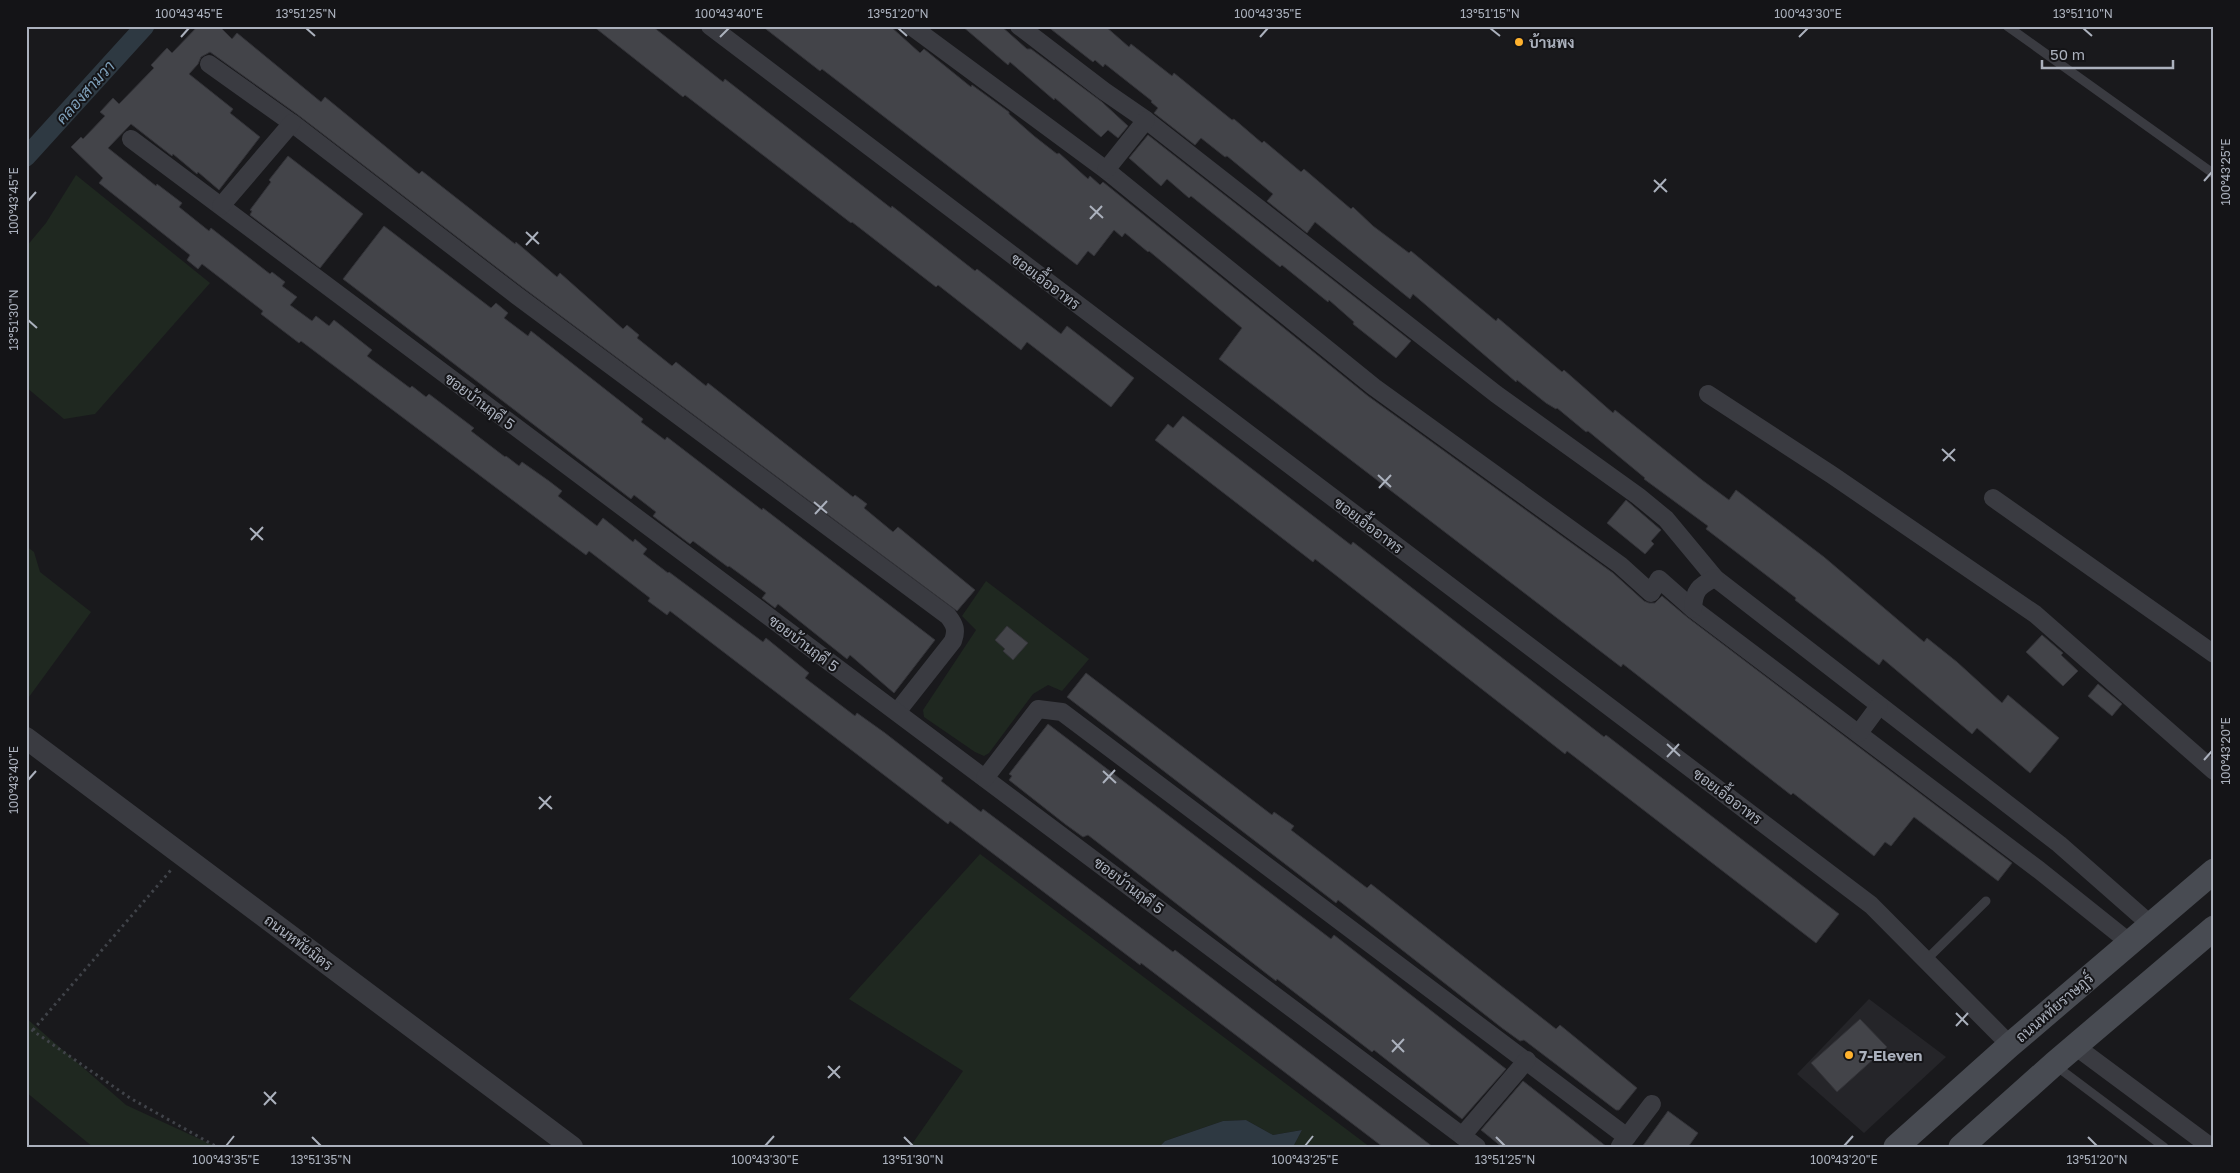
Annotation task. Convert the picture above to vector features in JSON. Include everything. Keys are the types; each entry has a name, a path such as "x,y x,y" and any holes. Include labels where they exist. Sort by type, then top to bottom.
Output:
{"main road":[{"name":"ถนนหทัยราษฎร์","path":"1896,1147 2010,1045 2214,871"},
{"path":"1961,1147 2054,1064 2214,928"}],"street":[{"name":"ซอยเอื้ออาทร","path":"710,26 1872,905 2010,1045"},
{"path":"911,26 1106,170 1374,387 1620,565 1651,593 1659,579 1693,609 2130,942"},
{"path":"1019,26 1104,91 1146,120 1496,394 1638,496 1666,519 1716,578 2059,844 2150,924"},
{"path":"209,64 292,123 516,294 948,616 954,623 956,631 953,641 897,712"},
{"path":"1106,170 1146,120"},
{"path":"221,206 292,123"},
{"name":"ซอยบ้านฤดี 5","path":"131,139 1477,1147"},
{"path":"1708,394 1832,475 2035,614 2214,771"},
{"path":"1993,498 2214,654"},
{"path":"1693,609 1694,597 1702,585 1716,578"},
{"path":"1859,734 1879,706"},
{"path":"985,778 1038,709 1062,712 1526,1060 1623,1142 1652,1104"},
{"name":"ถนนหทัยมิตร","path":"26,738 572,1147"},
{"path":"2075,1046 2211,1147"},
{"path":"1462,1136 1526,1060"}],"lane":[{"path":"2007,26 2214,174"},
{"path":"1926,960 1986,901"},
{"path":"2054,1064 2164,1147"}],"path":[{"path":"33,1030 183,855"},
{"path":"26,1026 130,1098 217,1147"}],"shaded area":[{"path":"76,175 210,283 95,414 64,419 26,387 26,247 46,223"},
{"path":"26,546 34,552 40,572 91,612 26,701"},
{"path":"986,581 1089,659 1062,691 1048,685 1033,694 989,753 984,756 975,752 924,717 923,710 976,630 962,616"},
{"path":"980,854 1370,1147 1293,1147 1302,1130 1273,1135 1246,1120 1223,1121 1165,1141 1159,1147 910,1147 963,1071 849,999"},
{"path":"1869,999 1946,1057 1864,1133 1797,1074"},
{"path":"26,1018 126,1105 217,1147 93,1147 26,1092"},
{"path":"1246,1120 1273,1135 1302,1130 1293,1147 1159,1147 1165,1141 1223,1121"}],"building":[{"path":"198,26 219,26 232,39 237,33 321,102 325,97 419,174 422,171 515,244 516,242 557,277 560,273 623,329 627,325 639,335 637,338 672,366 676,362 706,386 708,383 853,497 855,495 867,504 864,508 893,532 898,527 975,590 957,611 522,287 298,115 210,52 201,57 198,64 189,74 233,109 230,113 260,137 219,190 198,172 197,174 131,124 108,148 156,186 157,184 182,203 179,207 209,231 211,228 270,274 272,272 285,282 282,286 297,297 290,305 312,321 316,316 329,326 334,320 372,350 367,356 410,388 412,386 426,397 429,394 474,428 471,431 505,457 519,466 522,462 549,481 562,491 558,496 597,526 603,518 633,542 635,539 647,549 643,554 763,642 766,638 809,673 805,678 855,716 857,713 885,733 943,778 941,781 981,812 983,809 1173,952 1175,950 1433,1147 1383,1147 950,821 948,824 670,611 667,615 648,601 650,598 589,551 586,555 301,341 299,343 261,314 263,311 202,264 198,269 187,260 190,255 99,183 103,178 71,147 81,137 83,139 105,116 100,112 113,98 119,104 154,68 151,65 167,48 172,53"},
{"path":"593,26 652,26 723,82 725,79 891,208 892,206 975,271 977,269 1061,334 1067,326 1134,378 1111,407 1027,342 1021,350 938,285 936,287 851,223 685,95 683,97"},
{"path":"762,26 890,26 920,53 924,49 971,87 972,85 1009,112 1034,136 1057,154 1059,153 1088,179 1090,176 1100,185 1103,182 1368,396 1613,573 1644,601 1655,603 1662,596 1687,617 2012,863 1998,881 1914,817 1891,846 1885,842 1874,856 1793,793 1791,795 1623,664 1621,667 1219,359 1242,328 1125,233 1122,237 1114,230 1094,256 1088,251 1077,265 822,69 820,71"},
{"path":"962,26 1001,26 1027,49 1031,49 1102,102 1128,126 1118,138 1108,130 1101,137 1010,62 1008,65"},
{"path":"1047,26 1105,26 1129,47 1131,44 1172,76 1174,73 1262,143 1264,141 1301,172 1304,169 1351,209 1353,207 1373,226 1409,253 1411,251 1496,321 1498,318 1562,372 1564,370 1613,413 1615,410 1702,480 1729,500 1736,490 1824,557 1924,642 1927,638 1957,662 2002,703 2008,695 2059,738 2030,773 1977,728 1972,734 1883,659 1879,665 1795,600 1796,598 1706,529 1708,526 1644,479 1588,431 1586,432 1557,408 1546,403 1517,380 1516,382 1413,294 1410,299 1315,222 1307,233 1267,201 1273,194 1227,156 1225,157 1201,138 1195,145 1154,113 1158,108 1152,101 1105,64 1103,67 1095,60 1093,62"},
{"path":"1148,135 1411,341 1396,358 1353,324 1354,322 1329,300 1328,302 1282,265 1280,267 1191,196 1189,198 1167,179 1161,186 1129,158"},
{"path":"288,156 363,214 320,268 250,215 252,211 250,210 271,182 269,180"},
{"path":"384,226 491,308 496,303 508,313 504,318 528,336 531,331 643,419 641,422 665,440 667,437 762,510 763,508 935,640 894,693 850,655 847,659 778,604 775,608 762,598 766,593 693,541 690,544 653,516 656,512 634,495 631,499 343,279"},
{"path":"1183,416 1351,545 1353,542 1604,737 1606,735 1839,914 1816,943 1567,751 1565,754 1315,559 1313,562 1155,440 1168,424 1173,428"},
{"path":"1626,500 1661,530 1651,541 1654,544 1645,554 1607,523"},
{"path":"1007,626 1028,643 1013,660 995,640"},
{"path":"2042,635 2063,653 2061,655 2078,671 2063,686 2026,652"},
{"path":"1086,673 1272,815 1274,812 1294,826 1291,830 1367,888 1371,884 1556,1029 1560,1025 1637,1088 1619,1110 1616,1110 1524,1040 1520,1041 1502,1028 1338,900 1336,903 1067,697"},
{"path":"2098,684 2122,704 2112,716 2088,696"},
{"path":"1048,724 1331,939 1334,935 1506,1069 1462,1119 1374,1050 1372,1052 1277,979 1276,981 1088,835 1083,837 1065,824 1009,780 1012,776 1009,774"},
{"name":"7-Eleven","path":"1860,1019 1887,1047 1837,1092 1811,1063"},
{"path":"1523,1081 1607,1147 1502,1147 1481,1130"},
{"path":"1668,1111 1698,1133 1688,1147 1642,1147"}],"waterway":[{"name":"คลองสามวา","path":"26,157 145,26"}],"place":[{"name":"บ้านพง","path":"1519,42"},
{"name":"7-Eleven","path":"1849,1055"}]}
